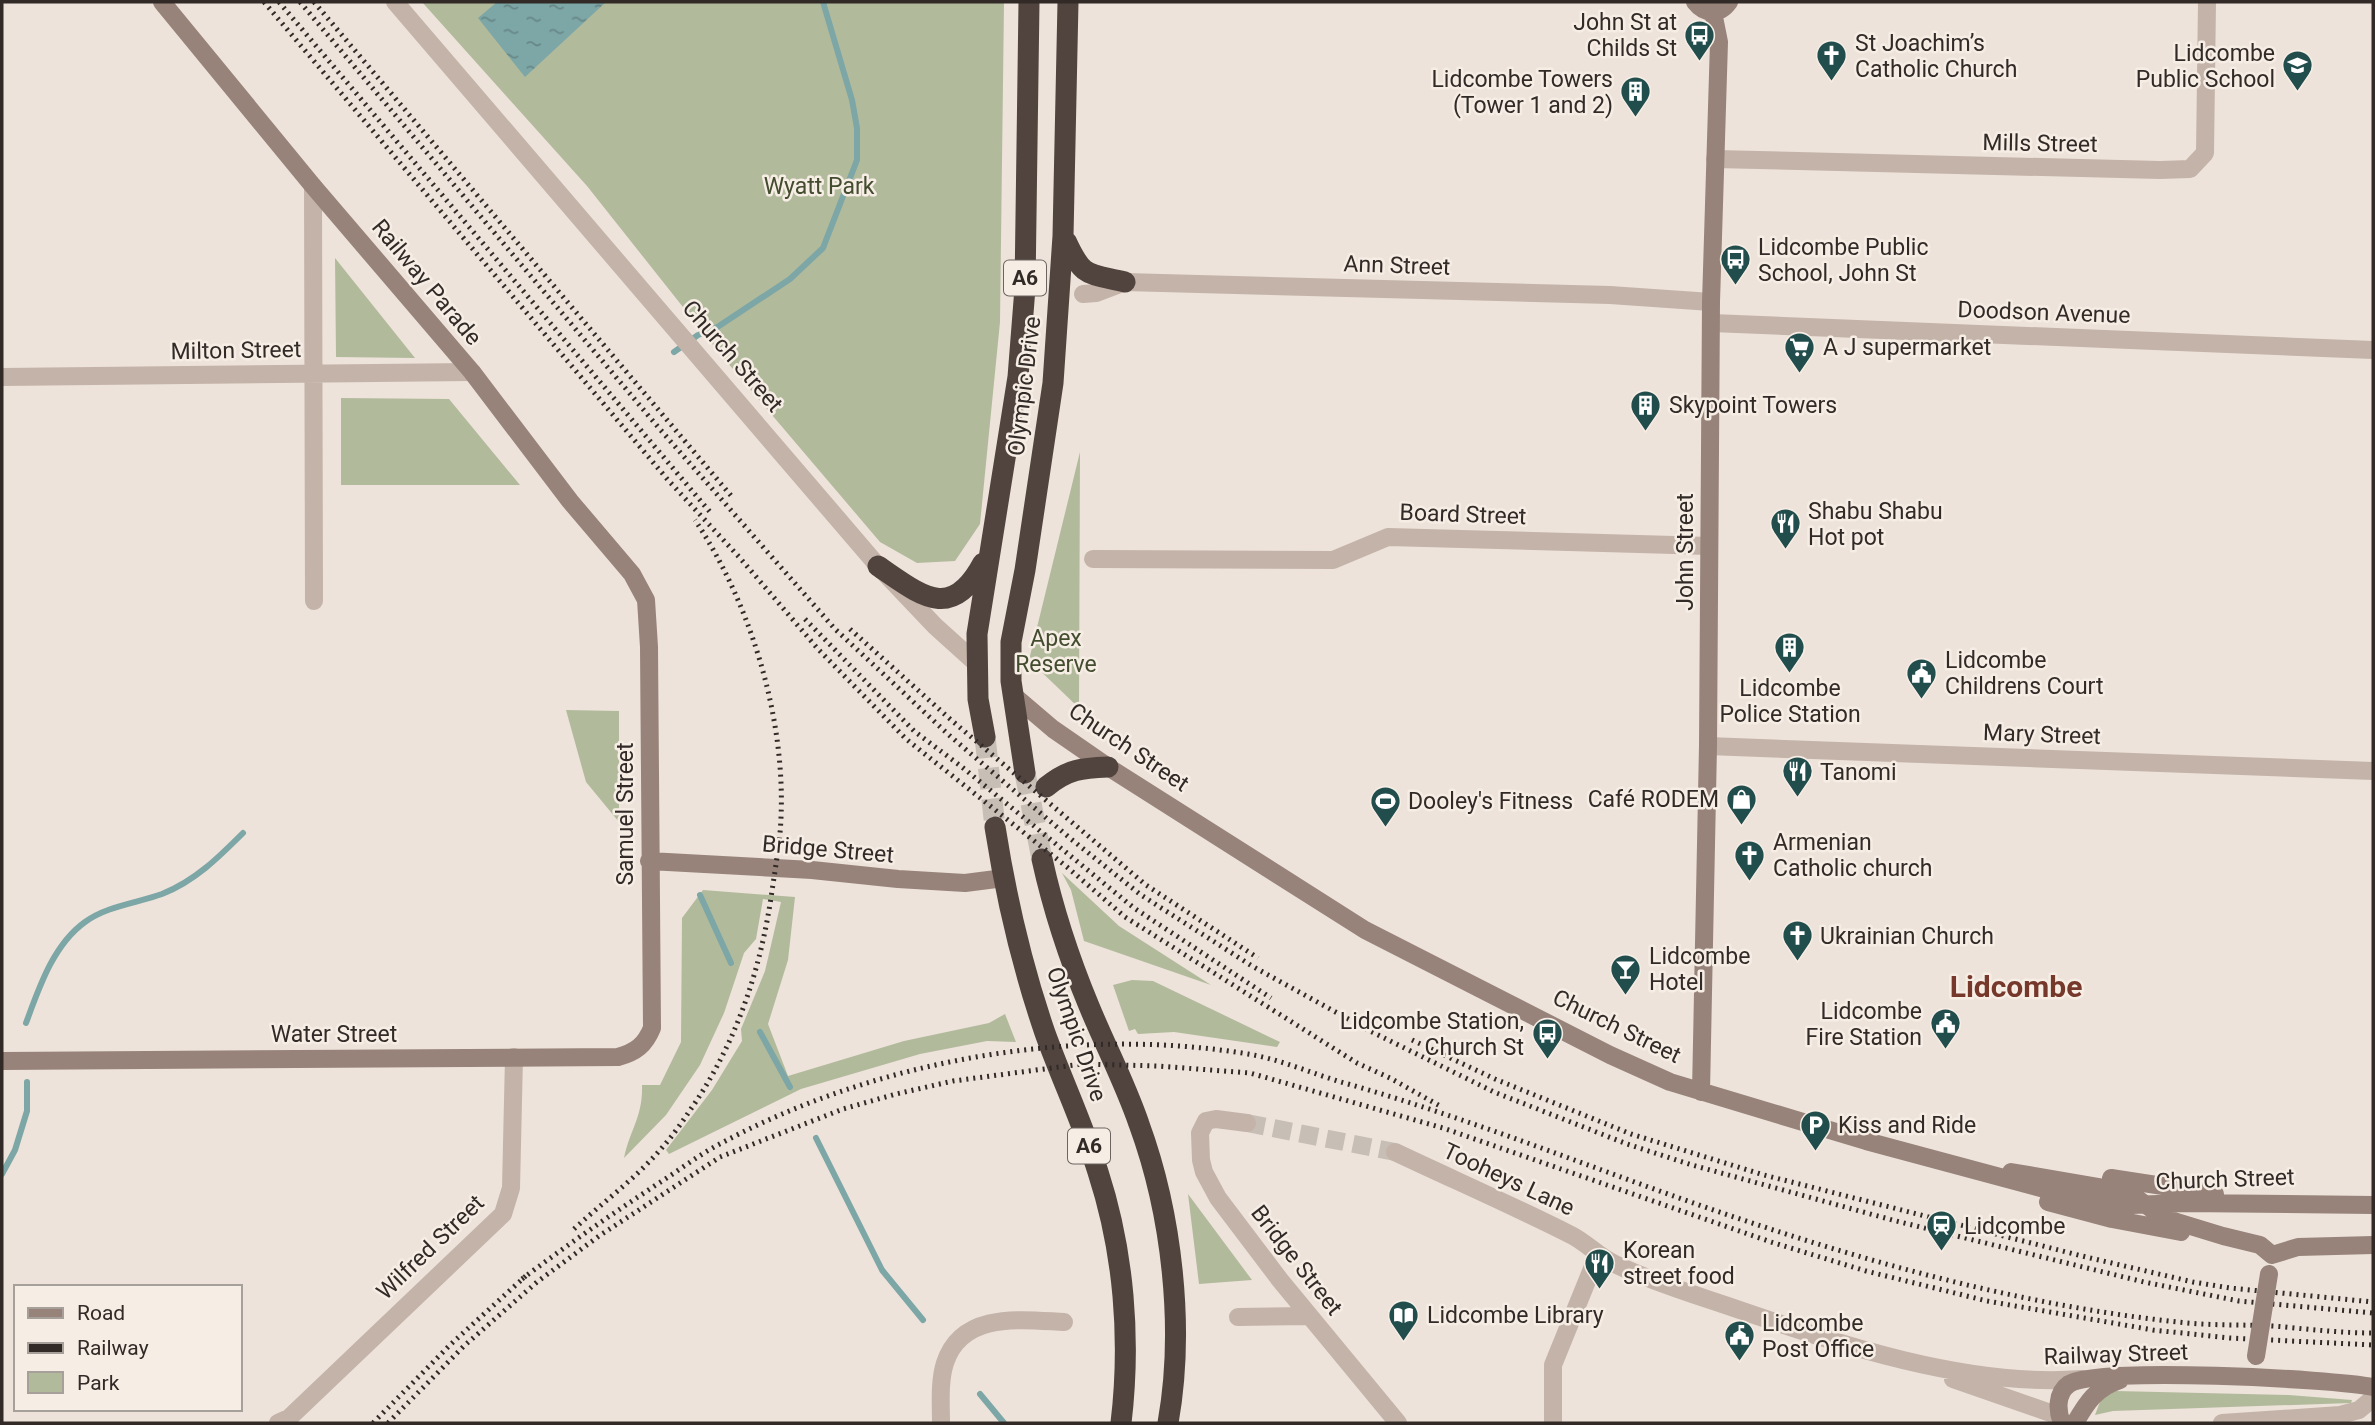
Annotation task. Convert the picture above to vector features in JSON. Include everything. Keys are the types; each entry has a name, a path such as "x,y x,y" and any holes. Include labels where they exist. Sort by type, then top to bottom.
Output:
{"highway":[{"name":"Olympic Drive","path":"985,737 978,699 977,634 1018,377 1025,288 1029,2"},
{"name":"Olympic Drive","path":"1025,773 1012,694 1010,663 1012,631 1025,570 1051,396 1061,297 1068,2"},
{"path":"1063,236 1077,266 1093,274 1125,282"},
{"path":"878,566 919,594 934,599 953,597 965,591 989,552"},
{"path":"976,663 1000,649 1012,631"},
{"name":"Church Street","path":"976,663 1012,694"},
{"path":"1046,786 1079,768 1108,767"},
{"name":"Olympic Drive","path":"995,827 1003,878 1038,1012 1095,1162 1113,1231 1125,1319 1125,1395 1121,1423"},
{"name":"Olympic Drive","path":"1042,859 1072,966 1138,1121 1162,1207 1171,1276 1174,1332 1174,1364 1168,1423"}],"street":[{"name":"Railway Parade","path":"162,2 313,186 472,372 570,501 632,574 646,600"},
{"name":"Church Street","path":"395,2 878,566 935,626 976,663"},
{"path":"1695,2 1701,9 1713,12 1724,8 1729,2"},
{"name":"Mills Street","path":"1715,159 2190,169 2205,153 2207,2"},
{"name":"John Street","path":"1701,1092 1708,746 1711,302 1719,42 1713,12"},
{"path":"313,186 314,601"},
{"name":"Ann Street","path":"1083,294 1096,293 1125,282 1610,295 1711,302"},
{"name":"Doodson Avenue","path":"1712,323 2373,350"},
{"name":"Milton Street","path":"2,377 472,372"},
{"name":"Board Street","path":"1093,559 1333,560 1388,537 1709,546"},
{"name":"Samuel Street","path":"646,600 649,648 652,1028"},
{"name":"Church Street","path":"1012,694 1053,729 1108,767 1365,930 1644,1072 1701,1092 1949,1164"},
{"name":"Mary Street","path":"1708,746 2373,771"},
{"name":"Bridge Street","path":"649,861 812,870 965,883 1003,878"},
{"name":"Water Street","path":"2,1061 618,1057 641,1047 652,1028"},
{"name":"Wilfred Street","path":"278,1423 289,1418 503,1214 512,1188 514,1058"},
{"name":"Bridge Street","path":"1247,1123 1216,1119 1206,1121 1200,1133 1203,1172 1218,1198 1309,1316 1398,1423"},
{"name":"Tooheys Lane","path":"1395,1152 1573,1236 1598,1254"},
{"path":"1949,1164 2072,1172 2207,1193 2309,1203"},
{"path":"1949,1164 2051,1192 2125,1204 2145,1204"},
{"path":"1949,1164 2004,1190 2112,1219 2179,1232 2222,1236"},
{"path":"1984,1167 2128,1192 2145,1204"},
{"name":"Church Street","path":"2145,1204 2373,1205"},
{"name":"Church Street","path":"2145,1204 2164,1217 2260,1245 2272,1255"},
{"path":"2252,1377 2272,1255 2298,1247 2373,1245"},
{"path":"1553,1423 1553,1365 1598,1254"},
{"name":"Railway Street","path":"1598,1254 1638,1274 1775,1322 1864,1349 2068,1421"},
{"path":"1238,1317 1309,1316"},
{"path":"942,1423 945,1362 969,1332 990,1322 1006,1320 1064,1322"},
{"name":"Railway Street","path":"1864,1349 1947,1369 2012,1380 2051,1381 2144,1375 2252,1377 2373,1387"},
{"path":"2082,1379 2069,1384 2058,1405 2068,1421 2096,1392 2115,1382 2144,1375"},
{"path":"2322,1417 2354,1412 2373,1398"},
{"path":"2222,1423 2373,1416"}],"green space":[{"name":"Wyatt Park","path":"422,2 1004,2 1000,322 980,524 955,561 917,563 880,542 721,355 587,186"},
{"path":"335,258 415,358 336,357"},
{"path":"341,398 449,399 520,485 341,485"},
{"name":"Apex Reserve","path":"1080,452 1079,708 1029,660"},
{"path":"566,710 619,711 619,822 586,782"},
{"path":"1062,873 1119,926 1211,985 1084,941 1071,890"},
{"path":"703,890 795,897 788,960 768,1024 788,1076 904,1041 989,1023 1005,1014 1016,1042 987,1041 920,1054 801,1089 669,1154 666,1150 712,1090 742,1041 741,1029 765,971 781,902 763,899 756,939 744,953 724,1013 700,1065 666,1115 624,1158 638,1115 642,1085 660,1085 681,1042 682,918"},
{"path":"1132,980 1153,981 1280,1042 1277,1047 1174,1032 1138,1034 1135,1029 1129,1031 1113,985"},
{"path":"1188,1194 1252,1280 1199,1284"},
{"path":"2116,1391 2289,1395 2352,1400 2351,1403 2113,1411 2095,1415 2101,1399"}],"water":[{"path":"497,2 606,2 525,77 478,18"}],"waterway":[{"path":"674,352 698,335 713,330 790,279 823,248 857,160 857,128 852,100 823,2"},
{"path":"26,1023 48,968 64,943 85,922 103,912 174,889 216,859 243,833"},
{"path":"700,895 731,963"},
{"path":"760,1032 790,1087"},
{"path":"2,1174 15,1150 27,1111 27,1082"},
{"path":"816,1138 882,1270 923,1320"},
{"path":"980,1394 1004,1423"}],"tunnel":[{"path":"985,737 995,827"},
{"path":"1025,773 1042,859"},
{"path":"1247,1123 1395,1152"}],"railway":[{"path":"264,2 668,480 818,649 906,739 1067,867 1125,917 1357,1063 1440,1106"},
{"path":"279,2 710,512"},
{"path":"300,2 658,427 835,629 950,736 1071,839 1141,895 1252,966 1370,1031 1494,1092 1627,1144 1692,1165 1896,1221 2144,1282 2239,1301 2373,1313"},
{"path":"314,2 733,498"},
{"path":"574,1229 650,1161 695,1103 724,1053 746,1001 767,920 780,833 781,793 779,752 772,711 750,630 716,554 695,520"},
{"path":"805,619 914,731 1134,908 1271,998"},
{"path":"850,629 950,719 1146,885 1258,958"},
{"path":"1412,1040 1495,1079 1631,1134 1764,1175 2193,1282 2373,1302"},
{"path":"522,1279 709,1150 776,1116 840,1092 906,1072 974,1057 1043,1048 1113,1044 1181,1046 1260,1056 1444,1114 1698,1205 1856,1256 2020,1297 2076,1308 2187,1323 2373,1333"},
{"path":"388,1423 464,1346 537,1282 599,1236 720,1157 843,1109 896,1094 953,1081 1082,1064 1250,1073 1443,1128 1771,1242 1866,1271 1987,1301 2153,1330 2230,1338 2373,1345"},
{"path":"373,1423 451,1344 529,1273"}],"place":[{"name":"John St at Childs St","path":"1700,62"},
{"name":"St Joachim’s Catholic Church","path":"1832,83"},
{"name":"Lidcombe Public School","path":"2298,93"},
{"name":"Lidcombe Towers (Tower 1 and 2)","path":"1636,119"},
{"name":"Lidcombe Public School, John St","path":"1735,287"},
{"name":"A J supermarket","path":"1800,374"},
{"name":"Skypoint Towers","path":"1646,432"},
{"name":"Shabu Shabu Hot pot","path":"1785,551"},
{"name":"Lidcombe Police Station","path":"1790,674"},
{"name":"Lidcombe Childrens Court","path":"1922,700"},
{"name":"Tanomi","path":"1797,799"},
{"name":"Café RODEM","path":"1742,826"},
{"name":"Dooley's Fitness","path":"1385,828"},
{"name":"Armenian Catholic church","path":"1750,882"},
{"name":"Ukrainian Church","path":"1797,963"},
{"name":"Lidcombe Hotel","path":"1626,996"},
{"name":"Lidcombe Fire Station","path":"1945,1051"},
{"name":"Lidcombe Station, Church St","path":"1547,1061"},
{"name":"Kiss and Ride","path":"1815,1152"},
{"name":"Lidcombe","path":"1941,1253"},
{"name":"Korean street food","path":"1600,1290"},
{"name":"Lidcombe Library","path":"1404,1342"},
{"name":"Lidcombe Post Office","path":"1739,1363"}],"district":[{"name":"Lidcombe","path":"2016,987"}]}
